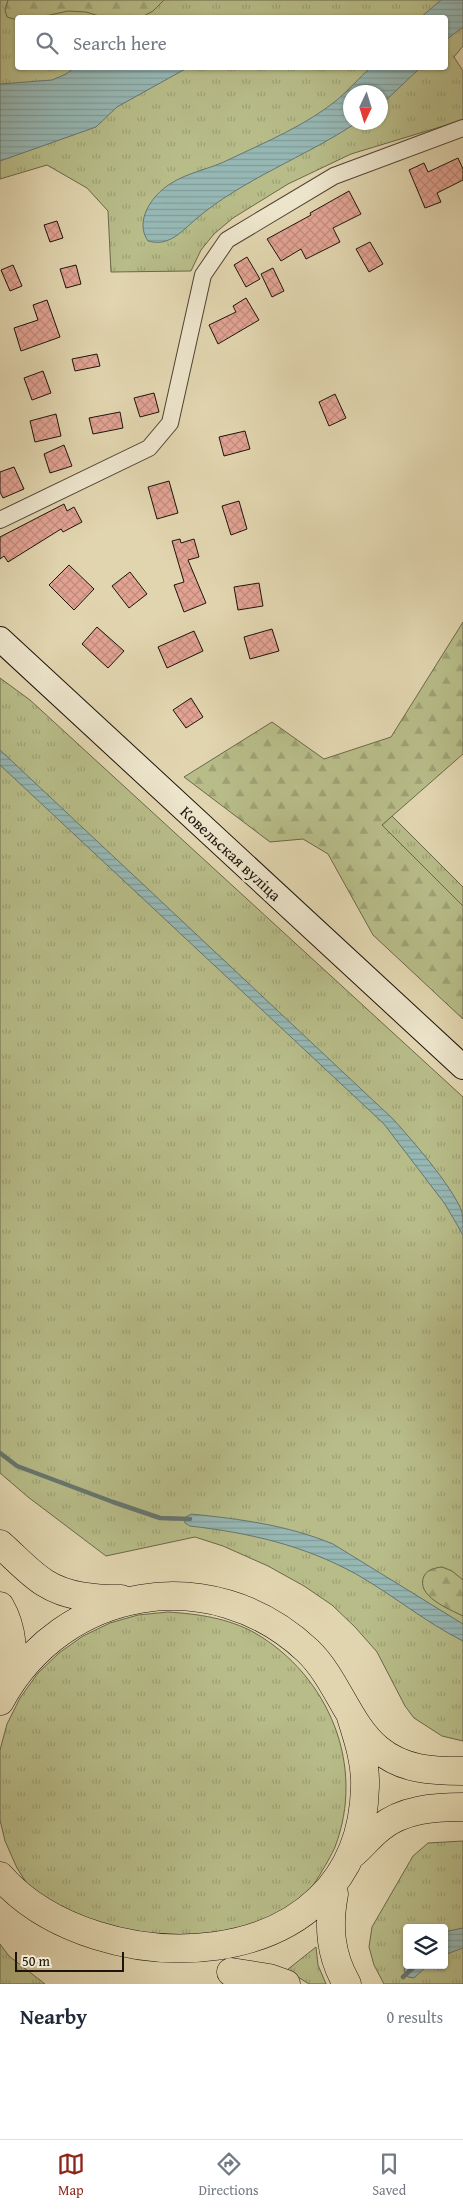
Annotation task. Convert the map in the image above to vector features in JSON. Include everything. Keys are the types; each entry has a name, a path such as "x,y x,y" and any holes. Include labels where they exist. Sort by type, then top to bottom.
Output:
{"highway":[{"path":"0,1544 43,1582 57,1590 100,1599 132,1600 170,1596 207,1599 243,1609 278,1627 308,1652 333,1682 351,1717 361,1750 365,1785 363,1820 354,1854 334,1894 314,1920 290,1942 262,1960 219,1975 269,1978 286,1984"},
{"path":"5,1691 35,1652 64,1628 96,1610 132,1600"},
{"path":"0,1606 11,1631 13,1656 5,1691"},
{"path":"351,1717 376,1748 395,1761 414,1768 463,1771"},
{"path":"354,1854 381,1827 409,1812 440,1807 463,1807"},
{"path":"0,1876 11,1896 38,1928 64,1948"},
{"path":"334,1894 330,1936 334,1957 347,1984"}],"main road":[{"name":"Ковельская вуліца","path":"0,639 463,1067"}],"street":[{"path":"0,520 149,448 170,423 203,276 227,240 334,176 463,128"}],"green space":[{"path":"0,0 463,0 463,46 454,57 463,71 463,120 351,154 288,184 233,218 214,234 201,250 191,271 111,272 108,211 87,188 47,165 0,179"},
{"path":"8,0 164,0 153,11 146,15 96,15 86,12 68,11 50,15 15,15 15,19 7,17 5,10"},
{"path":"463,622 463,754 382,825 463,906 463,1019 373,935 328,854 303,839 270,842 184,777 272,722 324,759 391,737"},
{"path":"0,678 30,700 463,1097 463,1741 442,1736 414,1718 405,1706 377,1652 332,1605 304,1586 268,1566 223,1546 195,1537 106,1556 28,1497 0,1473"},
{"path":"392,816 463,887 463,906 382,825"},
{"path":"442,1567 452,1571 463,1580 463,1616 442,1606 424,1590 424,1576 432,1569"},
{"path":"168,1612 224,1620 255,1633 281,1651 303,1673 321,1698 334,1726 343,1755 346,1785 343,1816 335,1847 310,1890 294,1910 160,1960 33,1893 17,1868 5,1841 0,1820 0,1750 7,1724 20,1698 38,1673 59,1653 83,1636 110,1623 138,1615"},
{"path":"463,1841 463,1984 384,1984 374,1965 369,1947 372,1927 413,1856 428,1843"},
{"path":"0,1944 9,1956 45,1984 0,1984"},
{"path":"316,1947 318,1965 326,1984 309,1984 287,1970"}],"water":[{"path":"441,0 463,0 463,27 448,38 448,15 423,15"},
{"path":"71,70 183,70 117,107 96,127 0,161 0,84 52,80"},
{"path":"368,70 418,70 388,98 388,85 353,85"},
{"path":"343,95 344,130 234,192 214,205 174,237 162,242 148,241 144,233 144,217 151,202 163,189 184,176 223,162 272,139 299,125"},
{"path":"0,750 393,1119 411,1139 450,1190 462,1212 463,1235 445,1204 384,1124 0,765"},
{"path":"191,1514 281,1527 333,1544 463,1624 463,1641 370,1582 336,1564 316,1555 276,1542 234,1532 190,1526 185,1523 184,1518"},
{"path":"463,1928 463,1948 448,1954 448,1931"},
{"path":"404,1969 424,1969 414,1978 408,1977"}],"building":[{"path":"458,158 463,169 463,180 437,193 441,202 425,208 409,170 424,163 428,172"},
{"path":"349,191 361,214 333,228 340,242 306,259 301,249 281,261 267,239 311,215 310,213"},
{"path":"57,221 63,238 50,242 44,225"},
{"path":"370,242 383,264 369,272 356,249"},
{"path":"247,257 260,279 246,287 234,265"},
{"path":"13,265 22,286 10,291 1,270"},
{"path":"76,265 81,284 66,288 60,269"},
{"path":"273,268 284,291 272,297 261,274"},
{"path":"246,298 259,320 218,344 209,325 236,312 233,306"},
{"path":"47,300 60,337 21,351 14,328 38,320 33,305"},
{"path":"97,354 100,366 75,371 72,359"},
{"path":"43,371 51,393 32,400 24,378"},
{"path":"154,393 159,412 140,417 134,398"},
{"path":"335,394 346,418 329,426 319,402"},
{"path":"120,412 123,428 93,434 89,418"},
{"path":"56,414 61,436 35,442 30,421"},
{"path":"245,431 250,449 224,456 219,437"},
{"path":"64,445 72,466 50,473 44,454"},
{"path":"14,467 24,489 3,498 0,492 0,472"},
{"path":"169,481 178,513 157,519 148,487"},
{"path":"239,501 247,529 231,535 222,506"},
{"path":"64,504 67,511 74,507 82,522 63,532 61,529 8,562 4,556 0,559 0,537"},
{"path":"180,539 181,543 194,539 199,557 188,560 206,603 184,612 174,585 184,582 172,541"},
{"path":"69,565 94,589 74,610 49,585"},
{"path":"130,572 147,594 129,608 112,586"},
{"path":"259,583 263,606 238,610 234,587"},
{"path":"97,627 124,651 108,668 82,644"},
{"path":"272,629 279,651 250,659 244,637"},
{"path":"194,631 203,651 167,668 158,647"},
{"path":"191,698 203,717 186,728 173,710"}],"waterway":[{"path":"0,1453 17,1466 113,1502 160,1518 190,1519"},
{"path":"403,1977 412,1969"}]}
